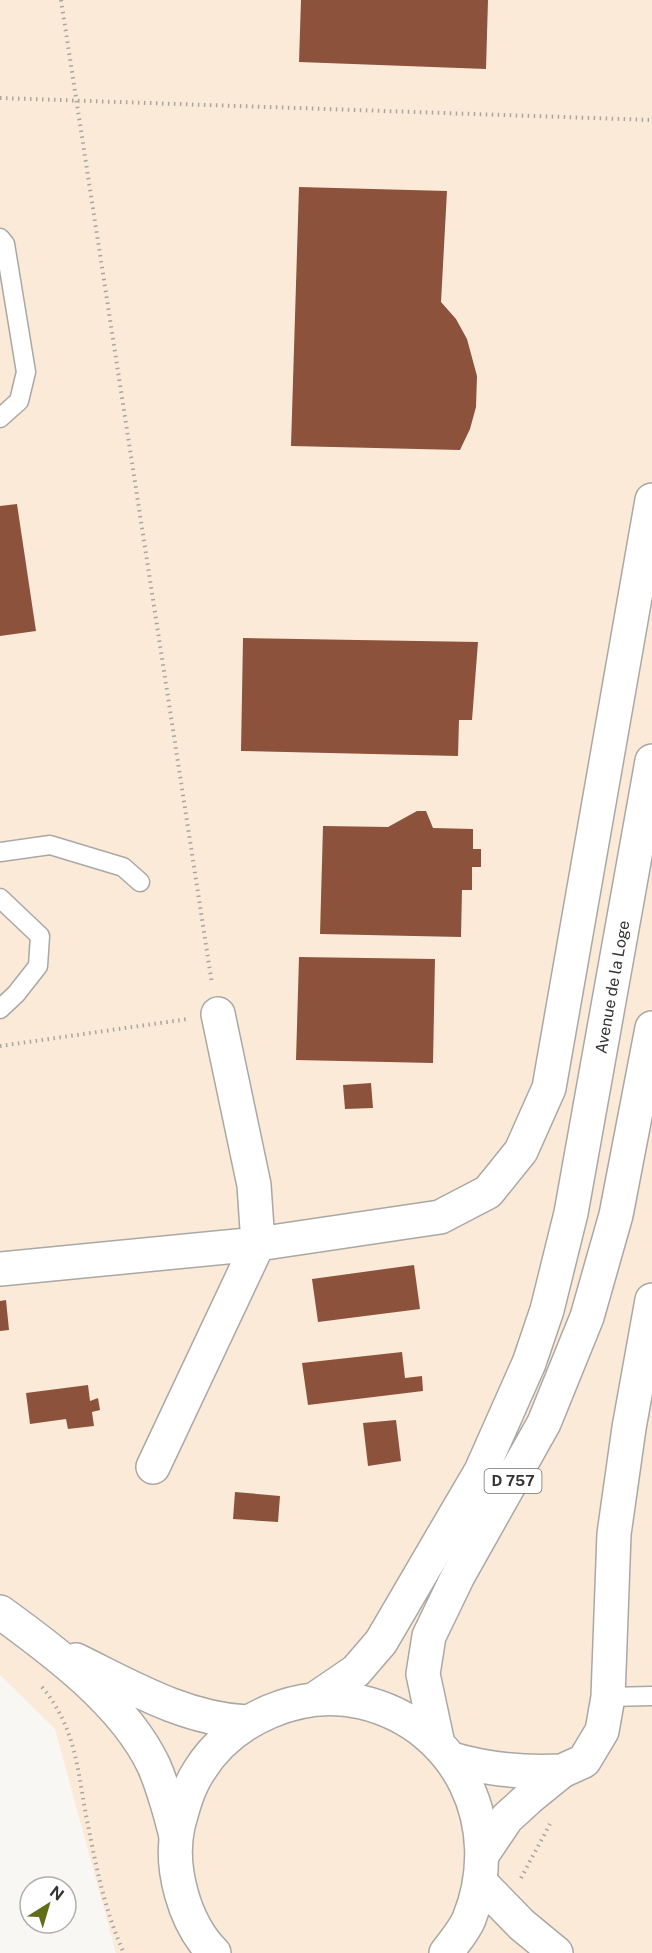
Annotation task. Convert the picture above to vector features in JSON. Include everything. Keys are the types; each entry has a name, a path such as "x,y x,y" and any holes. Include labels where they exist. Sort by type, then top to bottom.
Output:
{"street":[{"path":"0,1269 258,1245 440,1217 488,1192 521,1150 549,1088 652,500"},
{"name":"Avenue de la Loge","path":"315,1699 356,1671 381,1642 481,1471 529,1363 547,1310 571,1213 652,761"},
{"path":"153,1467 258,1245 254,1185 218,1014"},
{"name":"D 757","path":"445,1751 423,1674 429,1636 458,1576 527,1456 567,1371 587,1317 616,1215 652,1028"},
{"path":"446,1953 468,1921 482,1867 507,1818 562,1771 584,1761 602,1731 608,1697 614,1534 629,1428 652,1300"},
{"path":"0,1612 48,1647 117,1713 138,1738 153,1765 164,1792 176,1836 177,1876 189,1914 214,1953"},
{"path":"48,1647 189,1713 218,1720 247,1722"},
{"path":"176,1836 184,1802 199,1771 220,1744 247,1722 280,1707 315,1699 360,1702 402,1717 445,1751 494,1770 524,1773 562,1771"},
{"path":"445,1751 475,1803 482,1867 522,1925 555,1953"}],"lane":[{"path":"0,238 5,244 26,372 19,401 0,418"},
{"path":"0,852 50,845 123,867 140,882"},
{"path":"0,898 40,936 38,966 8,994 0,1009"},
{"path":"608,1697 652,1696"}],"path":[{"path":"0,1046 218,1014 202,929 61,0"},
{"path":"0,98 652,120"},
{"path":"41,1686 56,1704 71,1734 95,1862 124,1953"},
{"path":"519,1881 552,1820"}],"shaded area":[{"path":"0,0 652,0 652,1953 116,1953 55,1729 0,1675"}],"building":[{"path":"301,0 488,0 486,69 299,62"},
{"path":"299,187 447,191 441,302 456,319 467,339 477,376 476,407 470,429 460,450 291,446"},
{"path":"17,504 36,631 0,636 0,506"},
{"path":"243,638 478,642 472,720 459,720 458,756 241,751"},
{"path":"417,811 426,811 433,828 473,829 473,849 481,849 481,867 472,867 472,890 462,890 461,937 320,934 323,826 388,827"},
{"path":"299,957 435,959 433,1063 296,1060"},
{"path":"371,1083 373,1108 345,1109 343,1085"},
{"path":"414,1265 420,1309 318,1322 312,1279"},
{"path":"6,1300 9,1330 0,1331 0,1301"},
{"path":"402,1352 405,1378 422,1376 423,1391 308,1405 302,1363"},
{"path":"88,1385 90,1401 98,1398 100,1410 92,1412 94,1426 68,1429 66,1419 30,1424 26,1393"},
{"path":"396,1420 401,1461 368,1466 363,1423"},
{"path":"235,1492 280,1496 278,1522 233,1519"}]}
